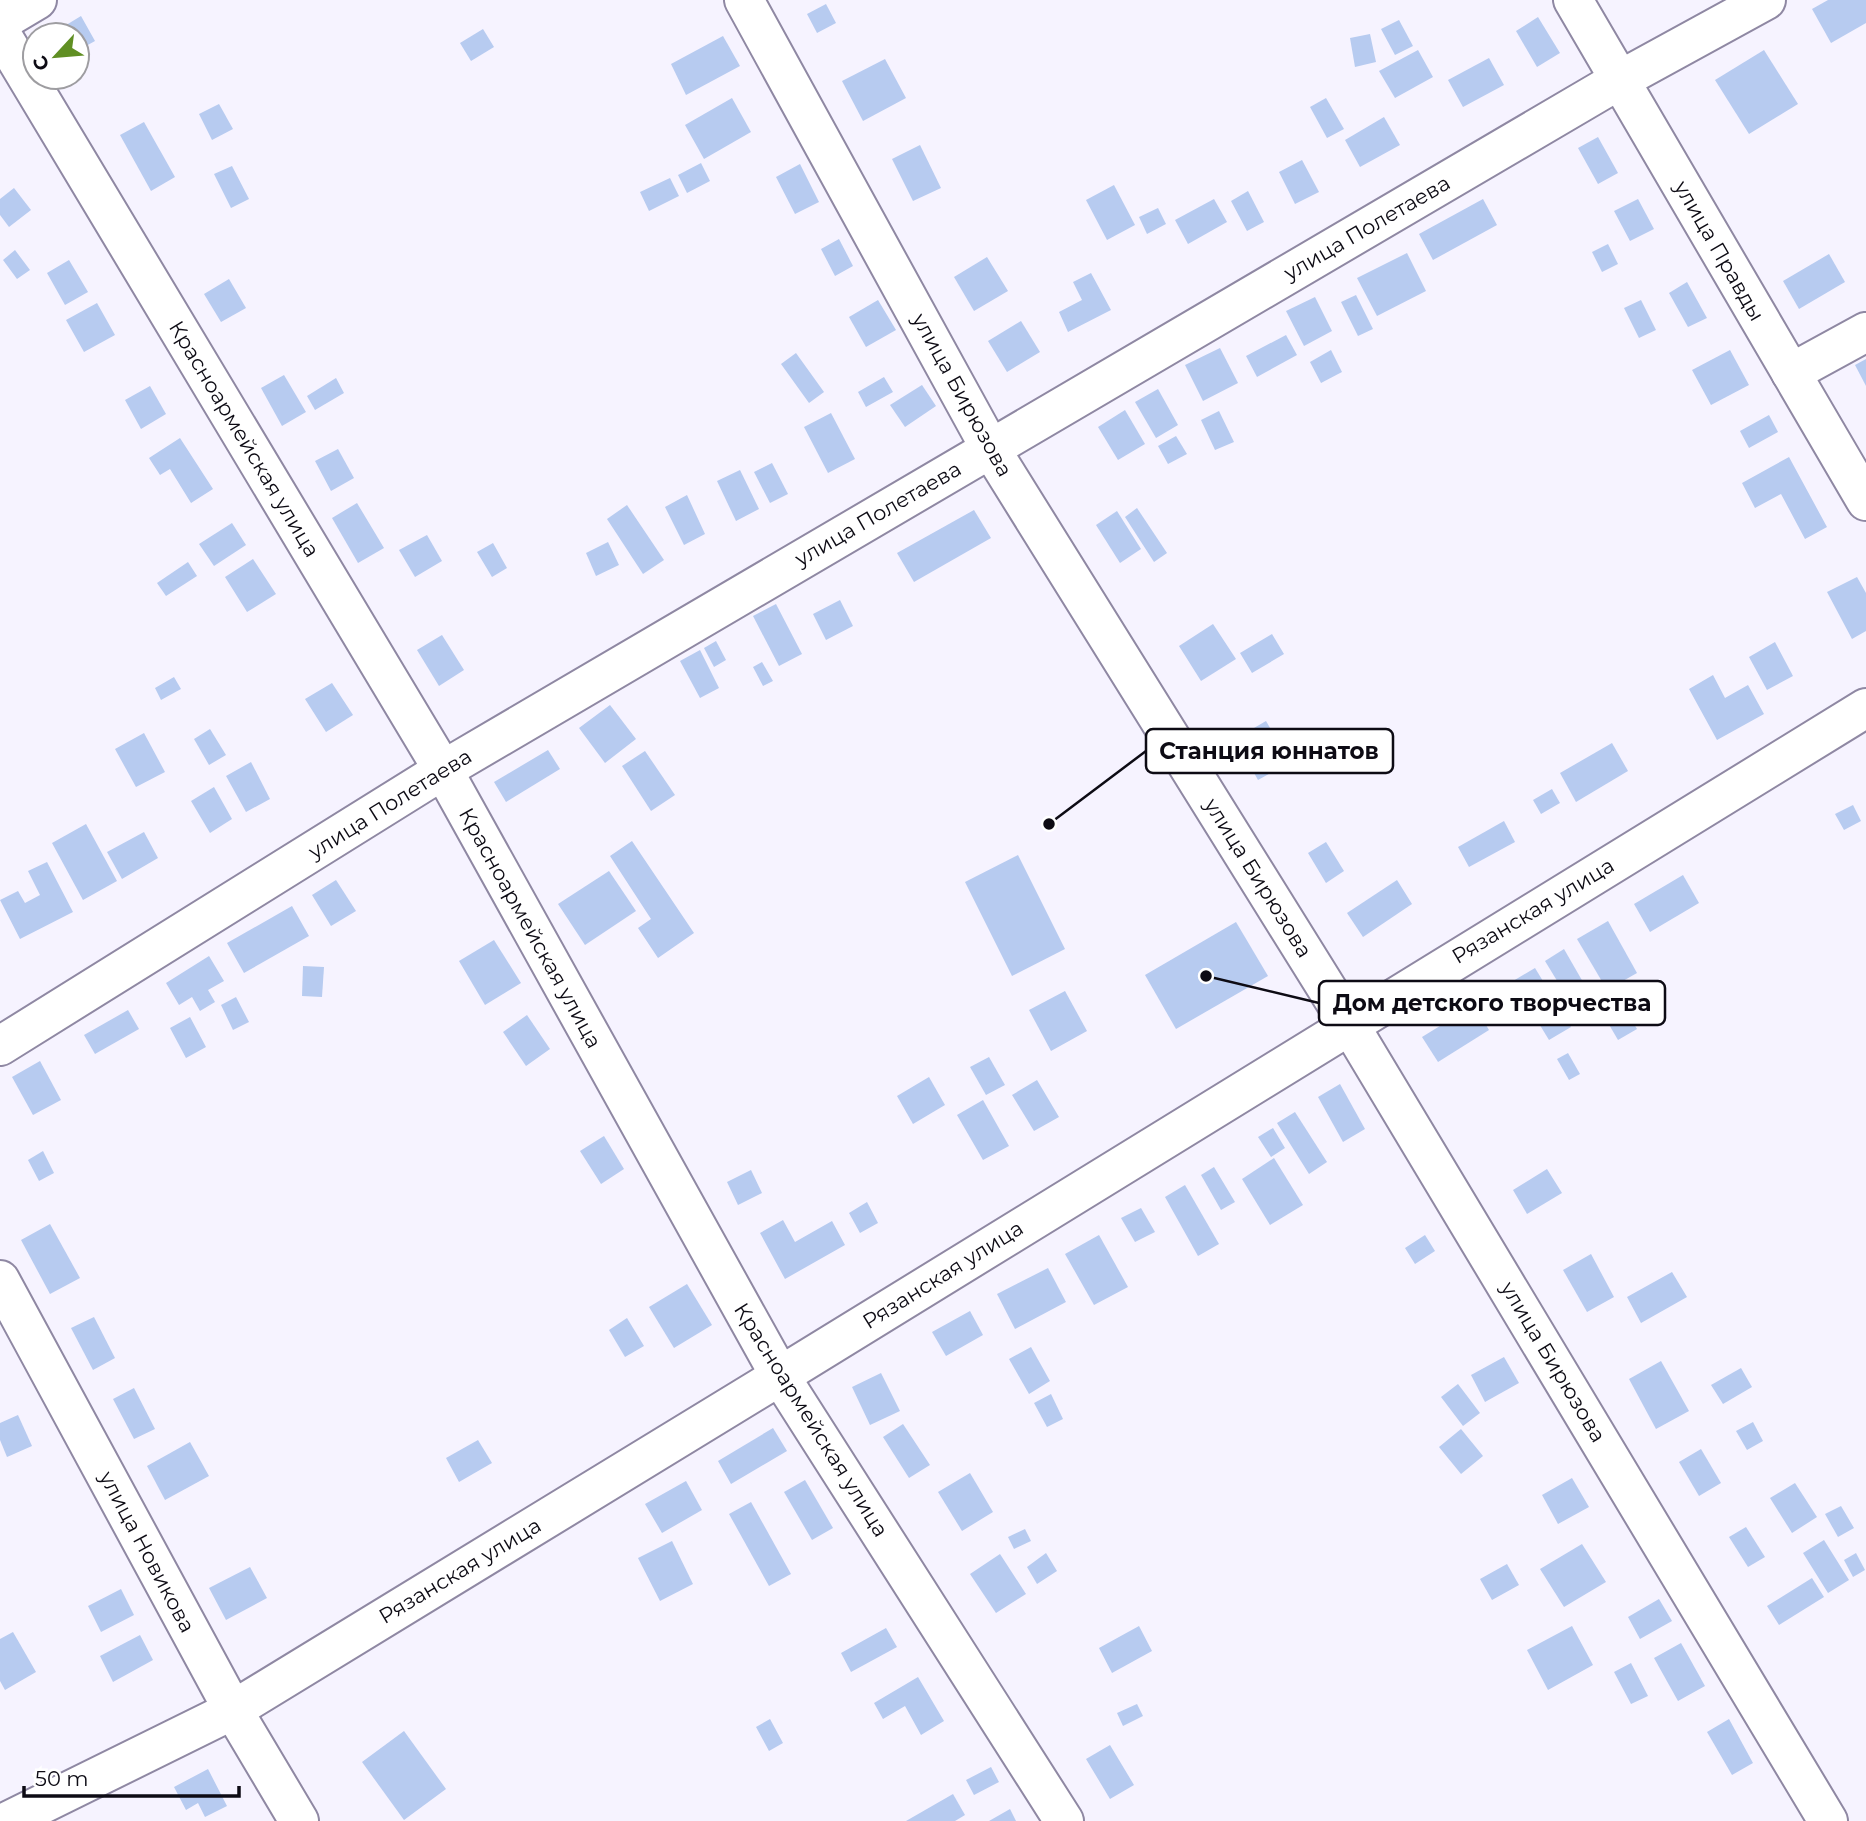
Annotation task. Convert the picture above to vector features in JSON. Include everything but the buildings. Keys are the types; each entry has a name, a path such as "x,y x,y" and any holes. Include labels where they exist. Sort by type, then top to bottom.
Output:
{"street":[{"path":"0,22 37,0"},
{"name":"улица Бирюзова","path":"744,0 990,448 1349,1024 1828,1821"},
{"name":"улица Правды","path":"1573,0 1866,501"},
{"name":"улица Полетаева","path":"0,1046 443,770 1619,81 1766,0"},
{"name":"Красноармейская улица","path":"0,32 443,770 780,1376 1064,1821"},
{"path":"1791,373 1866,331"},
{"name":"Рязанская улица","path":"8,1821 233,1710 1866,708"},
{"name":"улица Новикова","path":"0,1280 233,1710 299,1821"}],"place":[{"name":"Станция юннатов","path":"1049,824"},
{"name":"Дом детского творчества","path":"1206,976"}]}
